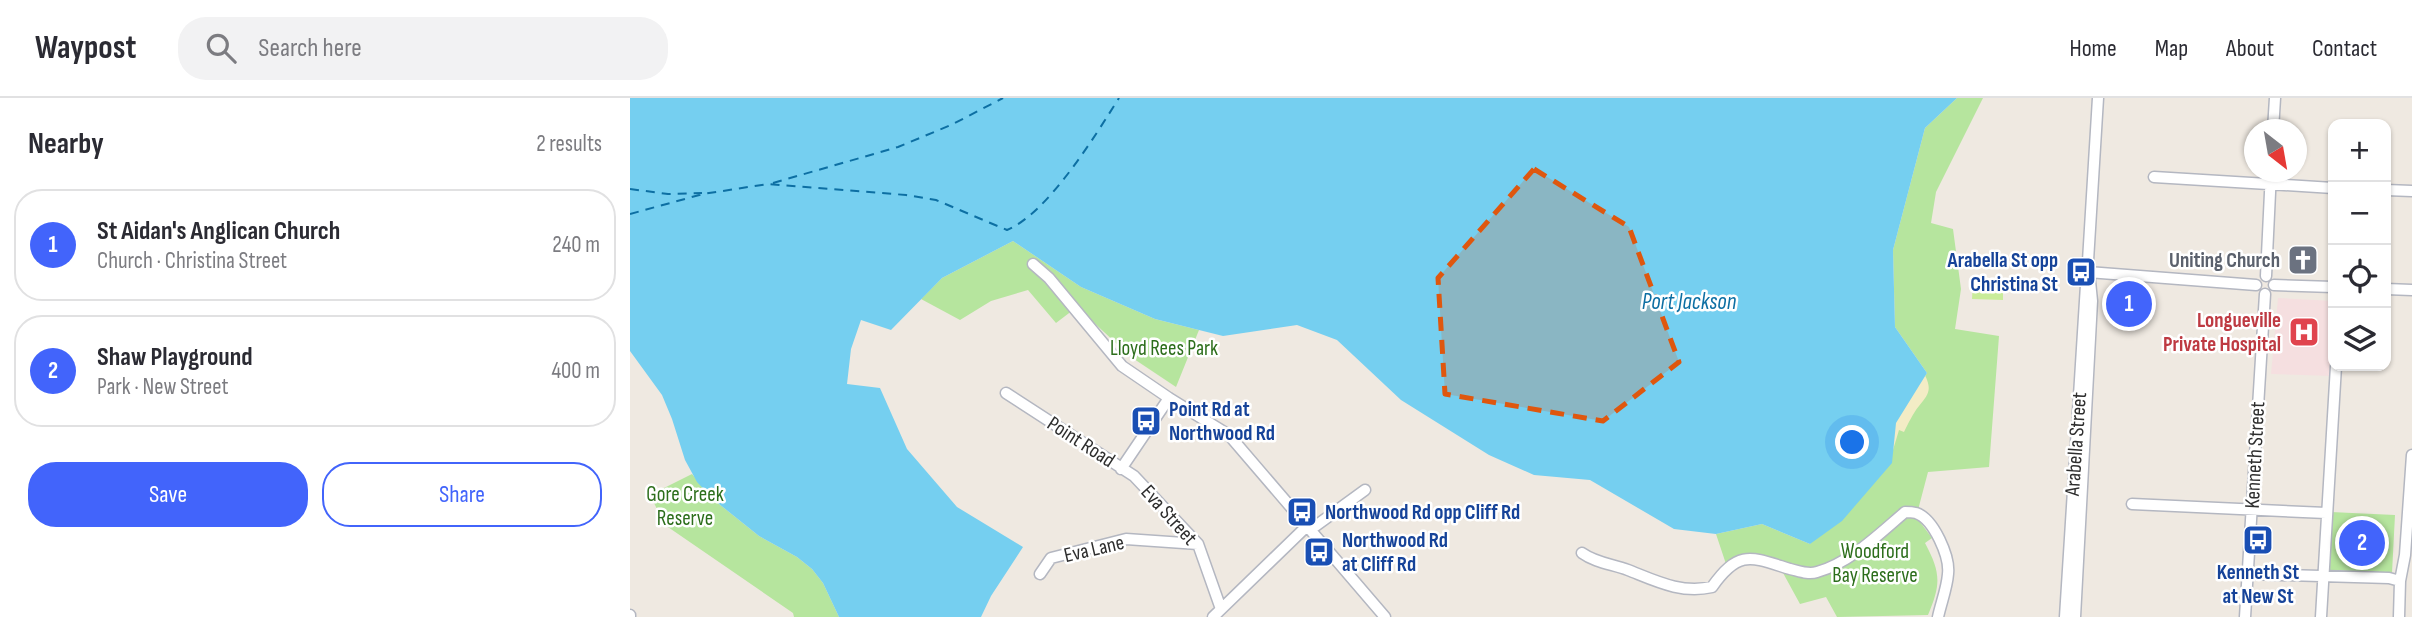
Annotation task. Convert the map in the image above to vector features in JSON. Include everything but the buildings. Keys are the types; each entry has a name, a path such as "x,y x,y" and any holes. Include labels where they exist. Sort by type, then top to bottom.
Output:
{"street":[{"name":"Arabella Street","path":"2065,617 2098,98"},
{"path":"2274,119 2275,98"},
{"path":"2154,177 2328,188"},
{"path":"2266,276 2270,184"},
{"path":"2391,190 2412,191"},
{"path":"1033,264 1049,278 1122,366 1229,435 1385,617"},
{"name":"Arabella Street","path":"2075,617 2092,301 2088,272"},
{"path":"2088,272 2256,285"},
{"path":"2266,276 2273,280 2274,285 2270,292 2265,294 2260,292 2256,285 2258,279 2266,276"},
{"path":"2274,285 2328,287"},
{"path":"2391,289 2412,290"},
{"name":"Kenneth Street","path":"2245,617 2265,294"},
{"path":"2320,617 2336,371"},
{"name":"Point Road","path":"1006,393 1121,469 1169,398"},
{"path":"2399,617 2400,580 2409,555 2412,455"},
{"name":"Eva Street","path":"1121,469 1134,476 1198,544 1217,613"},
{"path":"1217,613 1308,528 1365,490"},
{"path":"2132,504 2326,513"},
{"path":"1582,552 1592,559 1660,584 1696,590 1712,587 1728,566 1754,558 1804,573 1814,573 1835,565 1856,551 1905,512 1916,513 1925,519 1944,549 1948,575 1937,617"},
{"name":"Eva Lane","path":"1040,574 1051,558 1126,539 1198,544"},
{"path":"2248,574 2400,580"}],"highlighted area":[{"path":"1534,169 1629,227 1679,362 1603,421 1445,394 1438,278"}],"shaded area":[{"name":"Longueville Private Hospital","path":"2278,298 2328,301 2328,371 2333,371 2333,376 2271,374"}],"green space":[{"name":"Woodford Bay Reserve","path":"1957,98 1983,98 1936,192 1931,223 1953,229 1961,289 1955,329 1999,336 1989,467 1928,472 1918,510 1920,522 1932,538 1925,543 1934,563 1937,579 1928,615 1837,617 1826,597 1800,604 1777,562 1726,564 1716,534 1762,524 1810,544 1896,423 1927,373 1895,327 1893,250 1925,128"},
{"name":"Lloyd Rees Park","path":"1013,241 1081,287 1155,319 1199,330 1176,387 1131,357 1077,307 1056,323 1028,290 991,301 960,320 921,299 942,278"},
{"path":"1973,284 2003,286 2003,300 1972,299"},
{"name":"Gore Creek Reserve","path":"692,474 714,500 759,536 797,557 812,569 823,583 839,617 794,617 793,613 665,525 650,495"},
{"path":"2331,512 2395,515 2392,573 2328,570"}],"sand":[{"path":"1922,369 1928,392 1904,432 1899,430 1893,450 1891,422"}],"water":[{"name":"Port Jackson","path":"630,98 1957,98 1925,128 1893,250 1895,327 1927,373 1896,423 1892,463 1842,521 1810,544 1762,524 1716,534 1674,529 1590,480 1534,475 1489,455 1401,400 1337,340 1297,325 1223,336 1155,319 1081,287 1013,241 942,278 891,330 861,320 851,349 847,384 880,388 907,449 957,507 1023,547 991,596 981,617 839,617 823,583 812,569 797,557 759,536 714,500 697,482 685,460 662,395 630,351"}],"ferry route":[{"path":"773,183 898,147 951,125 1003,98"},
{"path":"630,214 703,194 768,184 906,195 936,200 1007,230 1023,221 1054,191 1084,152 1119,98"},
{"path":"630,189 668,194 702,193"}],"place":[{"name":"Uniting Church","path":"2303,260"},
{"name":"Arabella St opp Christina St","path":"2081,272"},
{"name":"St Aidan's Anglican Church","path":"2129,304"},
{"name":"Longueville Private Hospital","path":"2304,332"},
{"name":"Point Rd at Northwood Rd","path":"1146,421"},
{"name":"Northwood Rd opp Cliff Rd","path":"1302,512"},
{"name":"Kenneth St at New St","path":"2258,540"},
{"name":"Shaw Playground","path":"2362,543"},
{"name":"Northwood Rd at Cliff Rd","path":"1319,552"}]}
